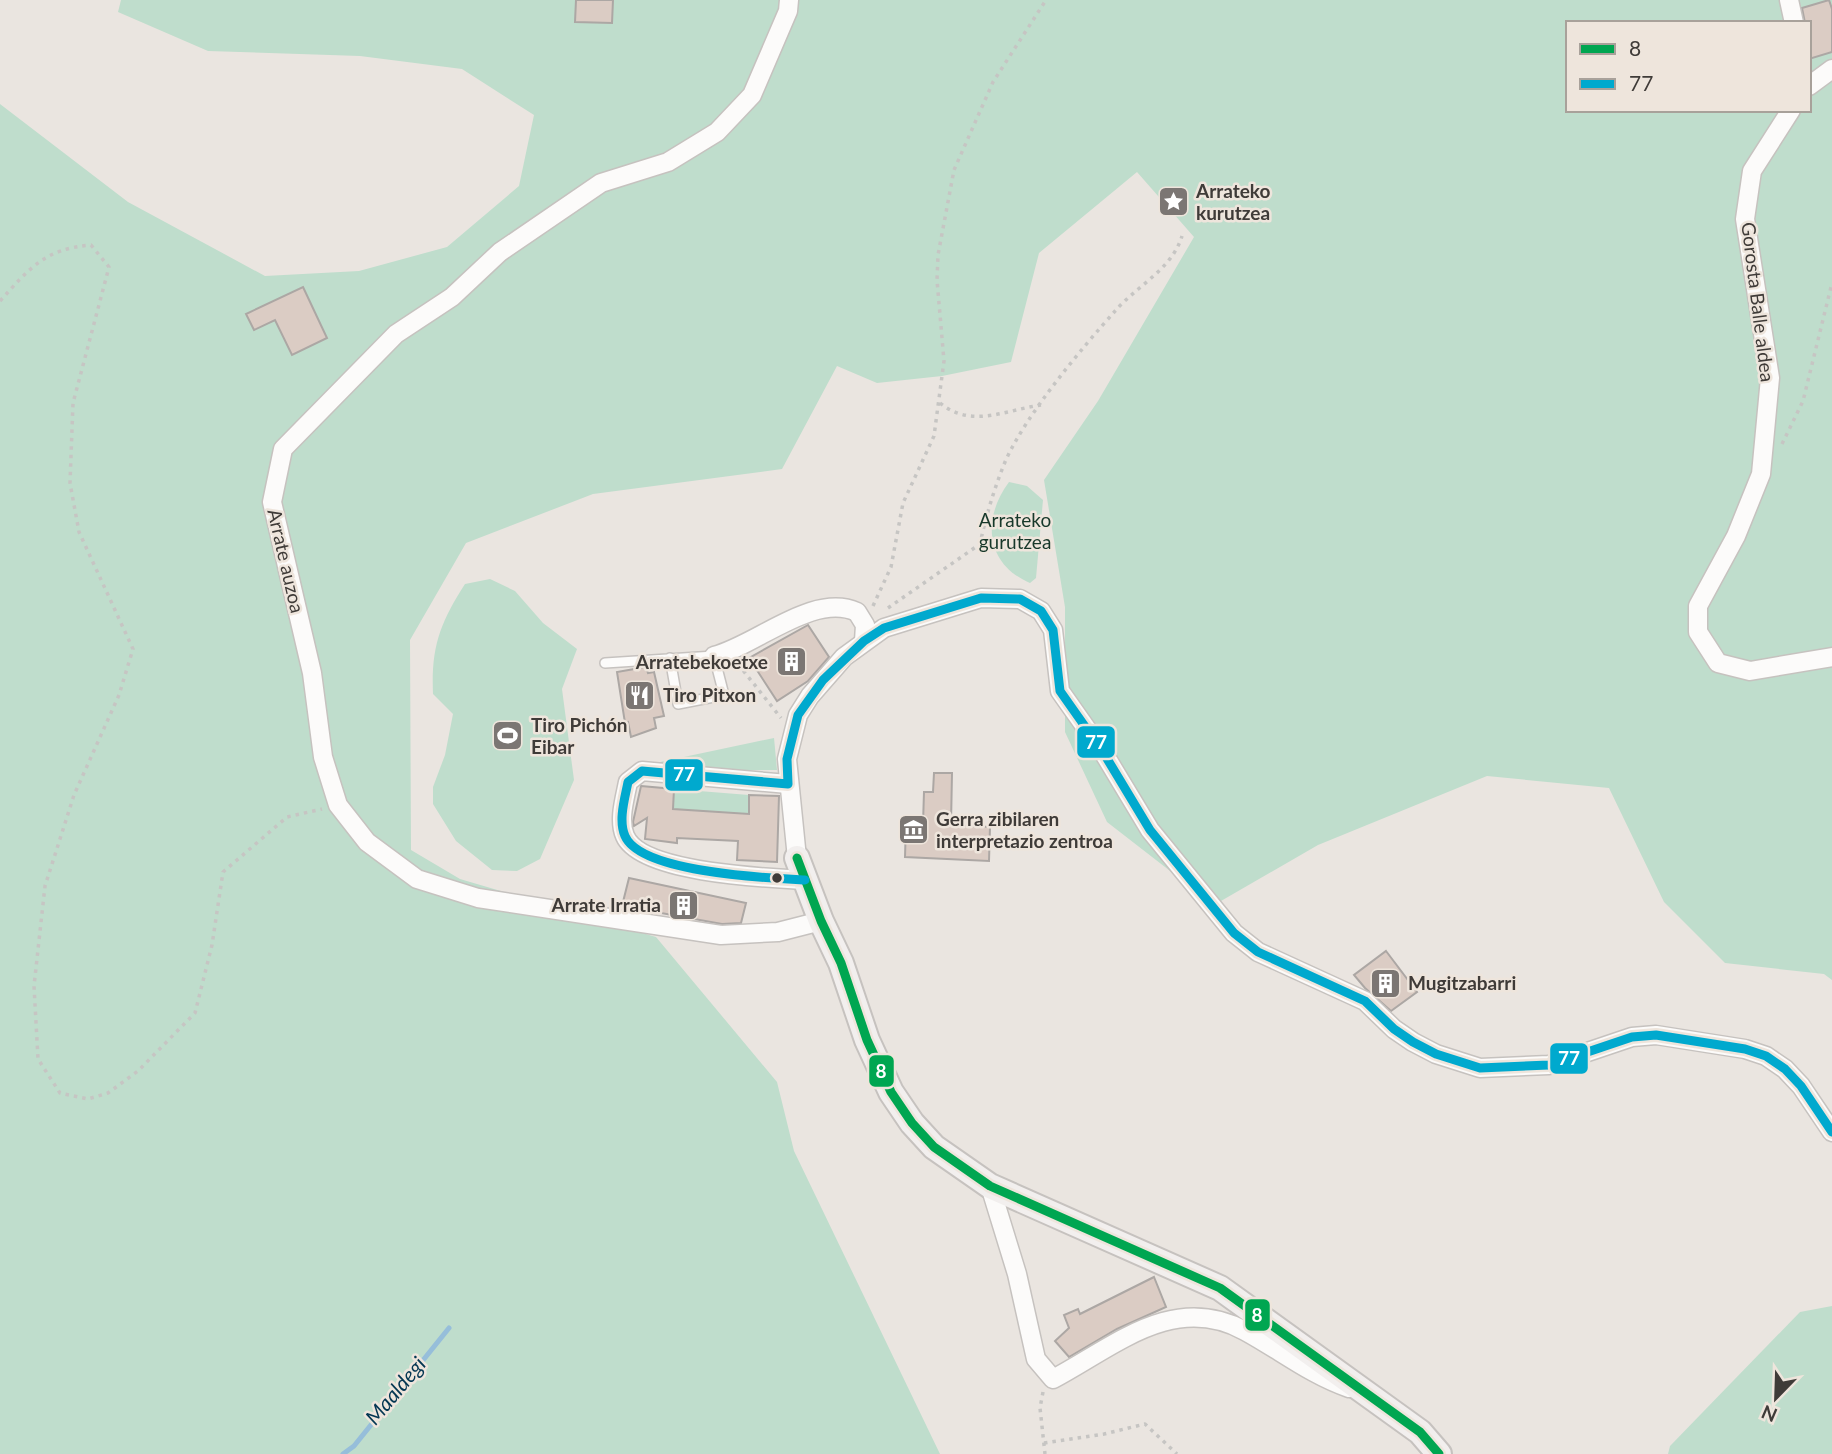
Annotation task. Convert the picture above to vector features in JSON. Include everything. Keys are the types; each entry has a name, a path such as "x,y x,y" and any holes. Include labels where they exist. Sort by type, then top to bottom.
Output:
{"street":[{"name":"Arrate auzoa","path":"789,0 788,11 752,95 717,132 668,162 601,183 500,252 452,297 396,334 283,449 272,502 312,673 323,757 338,805 367,842 417,878 478,898 721,935 778,932 821,921"},
{"path":"1789,0 1794,21"},
{"path":"1811,85 1832,69"},
{"name":"Gorosta Balle aldea","path":"1790,112 1752,171 1745,219 1770,379 1761,474 1736,536 1698,606 1698,632 1718,663 1750,671 1832,657"},
{"path":"1439,1454 1420,1433 1220,1288 990,1186 934,1147 912,1123 891,1092 867,1040 841,963 801,869 788,784 787,758 798,715 810,696 864,633 981,598 1020,599 1041,611 1053,630 1056,676 1070,708 1103,752 1150,830 1234,933 1273,961 1365,1001 1394,1029 1436,1054 1480,1068 1501,1069 1549,1065 1632,1037 1656,1035 1734,1047 1766,1056 1785,1069 1801,1086 1832,1132"},
{"path":"722,654 831,606 857,612 864,633"},
{"path":"788,784 642,771 628,782 625,837 640,852 671,864 739,877 801,869"},
{"path":"990,1186 1017,1274 1035,1359 1053,1379 1152,1325 1196,1315 1216,1317 1244,1330 1325,1380 1359,1391"}],"lane":[{"path":"605,663 670,658 722,654 724,695 678,704 670,658"}],"path":[{"path":"864,633 891,567 903,503 934,436 944,361 937,280 938,255 954,170 993,82 1046,0"},
{"path":"884,611 980,544 988,510 1006,459 1041,405 1118,308 1168,264 1178,251 1182,236"},
{"path":"0,301 37,260 67,247 91,245 109,267 73,403 70,483 79,532 133,649 119,695 74,795 45,886 34,986 38,1059 60,1093 88,1099 107,1093 138,1071 195,1013 212,945 223,872 287,817 338,805"},
{"path":"1781,446 1803,401 1832,283"},
{"path":"940,403 951,413 987,418 1012,409 1041,405"},
{"path":"722,654 793,734"},
{"path":"1045,1454 1041,1395 1053,1379"},
{"path":"1044,1443 1104,1434 1145,1424 1177,1454"}],"green space":[{"path":"121,0 1832,0 1832,980 1824,974 1725,963 1664,902 1609,788 1487,776 1318,845 1214,905 1107,822 1065,732 1065,607 1044,480 1098,401 1194,237 1137,172 1039,253 1011,362 942,376 877,383 837,366 782,469 593,494 466,543 410,640 411,850 460,879 656,937 777,1082 794,1151 940,1454 0,1454 0,104 128,202 265,276 359,271 447,247 519,186 534,115 462,69 360,56 208,51 118,12"},
{"name":"Arrateko gurutzea","path":"1009,482 1027,486 1043,500 1036,578 1030,583 1015,575 1004,564 992,539 995,510"},
{"name":"Tiro Pichón Eibar","path":"490,579 515,591 543,623 577,649 562,689 574,780 540,859 517,871 492,870 456,841 433,804 433,787 445,755 453,714 433,694 434,662 439,636 449,611 465,584"},
{"path":"774,738 777,770 646,770 646,765"},
{"path":"674,789 749,795 749,814 673,809"},
{"path":"1832,1306 1832,1454 1668,1454 1670,1446 1800,1312"}],"building":[{"path":"576,0 613,0 612,23 575,22"},
{"path":"1829,0 1832,9 1832,52 1811,58 1811,21 1805,21 1802,8"},
{"path":"303,287 327,338 292,355 275,320 254,330 246,314"},
{"name":"Arratebekoetxe","path":"808,625 829,657 808,681 777,701 749,658"},
{"name":"Tiro Pitxon","path":"646,667 648,673 654,672 664,716 654,718 656,728 631,737 628,722 625,723 617,672"},
{"path":"934,773 952,773 951,825 990,827 989,861 905,857 906,823 923,824 924,792 933,792"},
{"path":"641,786 674,789 673,809 749,814 749,795 779,796 777,862 737,860 738,841 677,838 677,843 645,839 647,818 634,826 633,822"},
{"name":"Arrate Irratia","path":"629,878 746,903 741,923 722,924 622,906"},
{"name":"Mugitzabarri","path":"1386,951 1417,992 1391,1011 1354,975"},
{"path":"1154,1277 1166,1307 1117,1329 1069,1357 1055,1341 1069,1328 1064,1315 1078,1309 1080,1314"}],"waterway":[{"name":"Maaldegi","path":"343,1454 354,1446 449,1328"}],"transit line":[{"name":"77","path":"805,880 736,875 679,866 636,848 625,836 622,823 628,782 642,771 788,784 787,759 798,715 823,680 864,641 884,628 981,598 1020,599 1041,611 1053,630 1060,691 1103,752 1150,830 1234,933 1258,952 1365,1001 1394,1029 1413,1042 1436,1054 1480,1068 1549,1065 1632,1037 1656,1035 1745,1049 1766,1056 1785,1069 1801,1086 1832,1132"},
{"name":"8","path":"797,858 821,921 841,963 867,1040 891,1092 912,1123 934,1147 990,1186 1220,1288 1420,1432 1439,1454"}],"place":[{"name":"Arrateko kurutzea","path":"1173,202"},
{"name":"Arratebekoetxe","path":"791,662"},
{"name":"Tiro Pitxon","path":"640,695"},
{"name":"Tiro Pichón Eibar","path":"508,736"},
{"name":"Gerra zibilaren interpretazio zentroa","path":"913,830"},
{"name":"Arrate Irratia","path":"684,905"},
{"name":"Mugitzabarri","path":"1385,983"}]}
